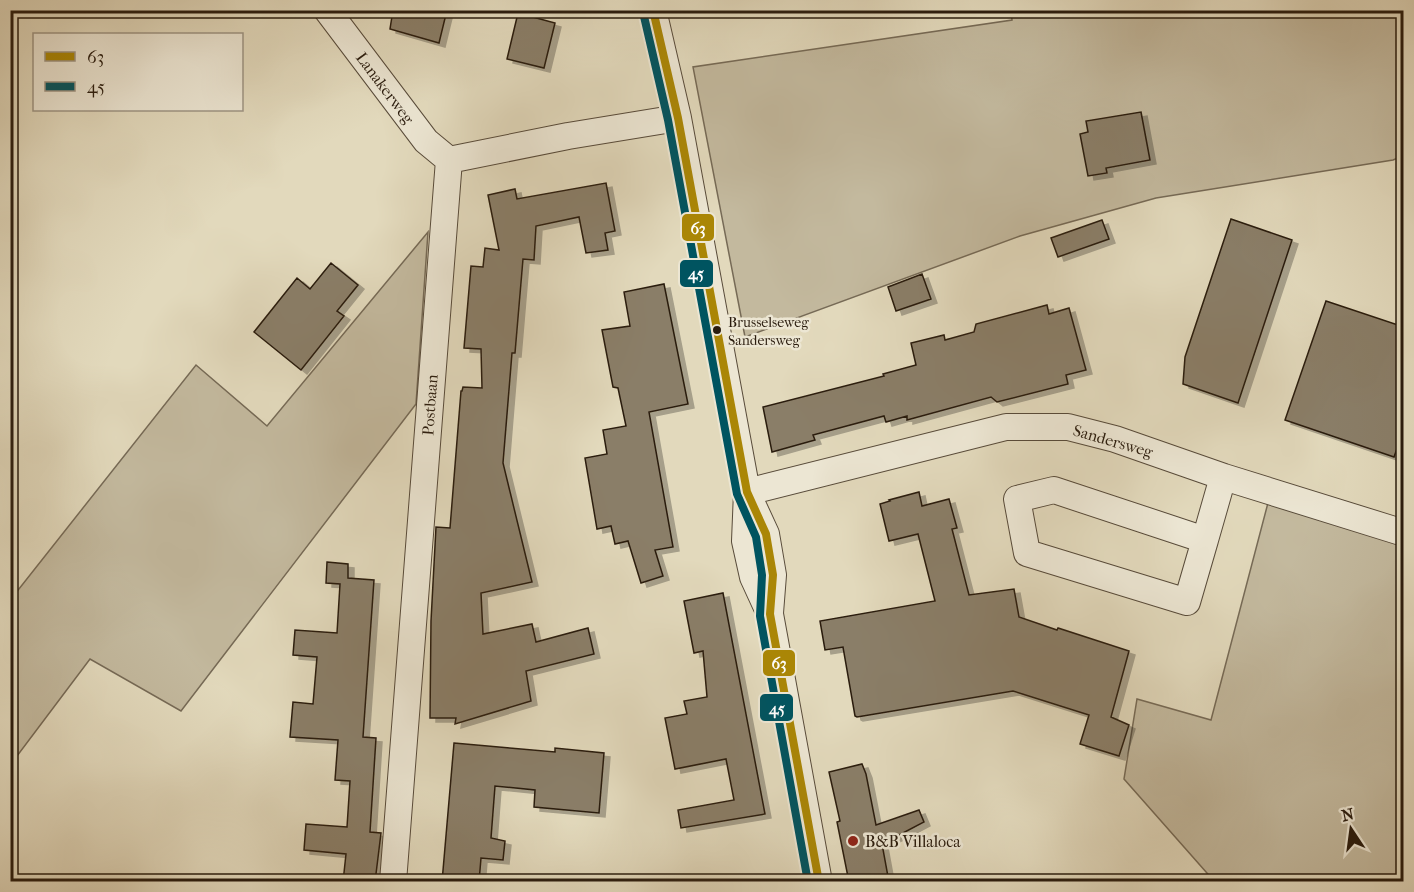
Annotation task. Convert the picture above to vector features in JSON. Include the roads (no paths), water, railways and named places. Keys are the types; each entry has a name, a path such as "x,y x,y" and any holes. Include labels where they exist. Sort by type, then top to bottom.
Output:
{"street":[{"name":"Lanakerweg","path":"327,10 426,141 449,160"},
{"path":"653,10 678,118 747,492 745,541 753,577 770,614 819,882"},
{"path":"449,160 568,136 678,118"},
{"name":"Postbaan","path":"393,882 449,160"},
{"name":"Sandersweg","path":"747,492 1006,427 1068,428 1115,439 1224,477 1404,533"},
{"path":"1205,540 1054,490 1017,499 1027,553 1187,602 1224,477"}],"place":[{"name":"Brusselseweg Sandersweg","path":"717,330"},
{"name":"B&B Villaloca","path":"853,841"}]}
